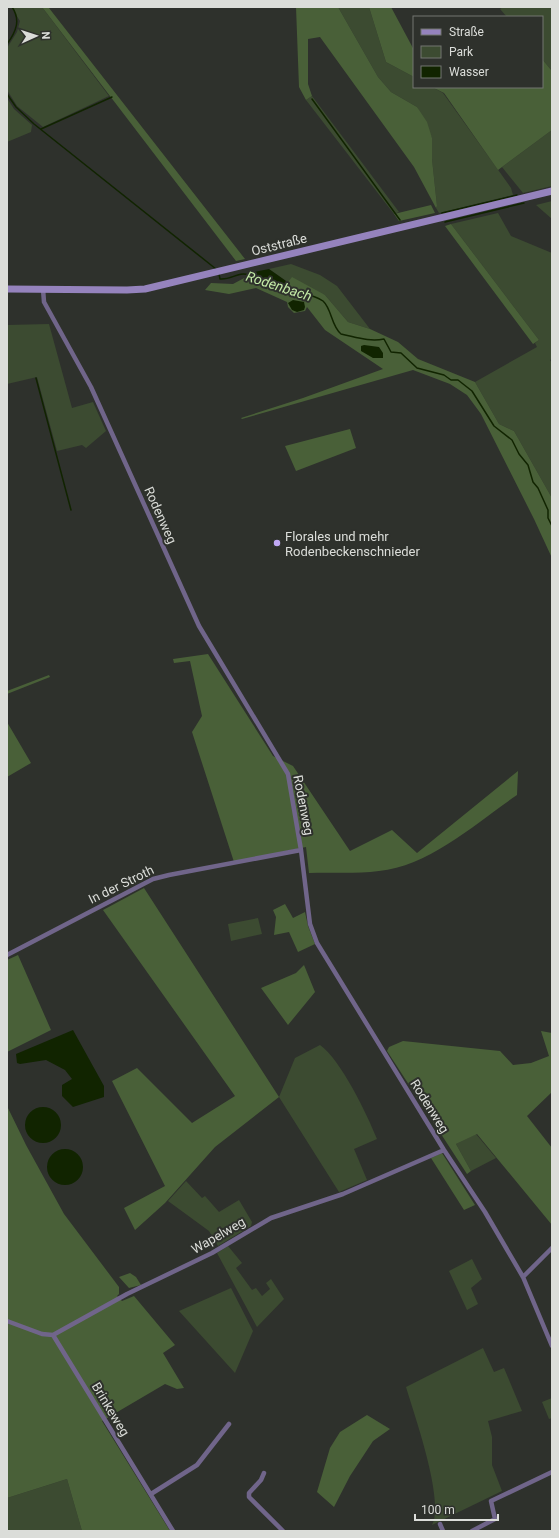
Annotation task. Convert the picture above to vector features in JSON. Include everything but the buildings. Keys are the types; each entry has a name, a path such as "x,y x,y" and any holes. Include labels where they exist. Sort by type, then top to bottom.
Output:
{"main road":[{"name":"Oststraße","path":"7,289 145,289 552,191"}],"street":[{"name":"Rodenweg","path":"43,289 44,302 91,387 199,626 288,774 302,850 310,924 317,943 444,1150 485,1212 523,1277 552,1346"},
{"name":"In der Stroth","path":"7,956 153,879 302,850"},
{"name":"Wapelweg","path":"53,1335 126,1294 212,1253 271,1218 343,1194 444,1150"},
{"path":"523,1277 552,1248"},
{"path":"7,1321 42,1334 53,1335"},
{"name":"Brinkeweg","path":"53,1335 173,1531"},
{"path":"151,1494 197,1465 229,1424"},
{"path":"472,1531 495,1519 491,1501 552,1472"},
{"path":"264,1473 261,1480 249,1493 249,1497 283,1531"},
{"path":"440,1524 443,1531"}],"green space":[{"path":"11,7 42,7 109,96 43,127 17,106 7,90 7,48 17,32 20,21"},
{"path":"338,7 369,7 386,62 413,76 413,88 434,88 443,93 511,188 513,195 439,213 436,208 432,138 417,107 391,92 378,77"},
{"path":"503,7 552,7 552,71 543,60 543,16 506,16 500,9"},
{"path":"312,96 399,212 394,214 306,100"},
{"path":"7,98 14,109 32,125 31,132 7,142"},
{"path":"552,130 552,186 523,193 502,167"},
{"path":"552,201 552,219 536,205"},
{"path":"498,213 511,236 552,253 552,359 550,360 552,363 552,498 514,431 499,424 475,382 537,347 535,343 539,340 451,224"},
{"path":"291,264 320,275 337,286 370,329 348,322 325,295 286,285 286,281 269,269"},
{"path":"49,324 72,408 93,402 106,431 86,448 82,445 57,451 37,377 7,384 7,325"},
{"path":"258,918 262,934 231,941 228,924"},
{"path":"320,1045 336,1062 353,1088 377,1139 354,1149 367,1180 339,1192 279,1097 295,1058"},
{"path":"476,1134 496,1158 471,1171 456,1144"},
{"path":"186,1181 202,1198 205,1196 219,1212 239,1200 252,1222 251,1226 218,1246 209,1231 168,1201"},
{"path":"228,1246 242,1263 236,1268 252,1290 256,1288 262,1296 270,1289 266,1283 271,1279 284,1299 257,1327 217,1253"},
{"path":"472,1259 482,1279 471,1288 478,1304 467,1310 449,1271"},
{"path":"231,1288 253,1331 235,1373 179,1311"},
{"path":"483,1348 494,1372 504,1368 522,1411 488,1421 492,1437 492,1465 502,1491 432,1525 435,1513 435,1497 432,1478 406,1387"},
{"path":"552,1398 552,1418 549,1419 542,1402"},
{"path":"67,1479 82,1531 7,1531 7,1498"}],"shaded area":[{"path":"42,7 50,7 49,8 245,259 236,261"},
{"path":"296,7 338,7 378,77 391,92 417,107 427,122 432,138 436,208 414,167 320,37 308,39 308,84 312,96 306,100 299,87"},
{"path":"369,7 391,7 413,48 413,76 386,62"},
{"path":"543,60 552,71 552,130 498,170 444,93 434,88 543,88"},
{"path":"431,205 435,213 399,221 394,214"},
{"path":"451,224 539,340 533,344 445,226"},
{"path":"248,276 280,286 286,285 292,277 325,295 348,322 370,329 398,342 418,359 475,382 499,424 514,431 552,498 552,558 481,414 467,395 450,384 413,370 242,419 241,418 303,398 383,369 325,330 307,307 305,311 294,313 288,307 287,302 256,288 229,294 205,290 211,283 233,284"},
{"path":"350,429 356,448 296,471 285,446"},
{"path":"208,654 273,756 293,766 350,851 392,830 417,853 518,771 517,795 451,842 416,861 398,867 370,872 309,873 306,847 234,862 192,732 202,716 190,661 174,663 173,659"},
{"path":"49,675 50,677 7,694 7,691"},
{"path":"7,722 31,763 7,777"},
{"path":"144,888 279,1097 215,1147 165,1203 135,1230 124,1208 165,1186 112,1081 137,1068 192,1123 235,1096 103,910"},
{"path":"285,904 293,918 305,912 308,926 315,944 298,952 289,932 274,935 276,917 273,910"},
{"path":"18,955 51,1030 7,1052 7,960"},
{"path":"304,965 315,992 288,1025 261,988 296,973"},
{"path":"541,1031 552,1033 552,1092 527,1116 552,1148 552,1225 477,1134 456,1144 471,1171 467,1174 387,1051 389,1047 403,1041 500,1051 513,1065 531,1063 549,1056"},
{"path":"7,1106 26,1145 64,1214 119,1287 119,1294 117,1296 122,1301 134,1296 175,1345 163,1353 184,1388 177,1389 165,1384 102,1421 170,1531 82,1531 67,1479 7,1498"},
{"path":"442,1153 475,1205 464,1210 431,1158"},
{"path":"130,1273 136,1277 141,1285 129,1288 119,1277"},
{"path":"367,1415 390,1429 373,1441 350,1476 334,1507 317,1492 330,1448 340,1432"}],"water":[{"path":"269,269 286,281 286,285 280,286 248,276 254,272"},
{"path":"293,300 304,302 304,310 297,312 292,310 288,303"},
{"path":"361,346 379,347 383,353 383,358 373,358 361,351"},
{"path":"73,1030 104,1086 104,1097 73,1107 62,1096 62,1085 72,1079 65,1070 46,1060 20,1064 17,1063 16,1054"},
{"path":"46,1107 56,1112 60,1118 60,1132 56,1138 50,1142 40,1143 30,1138 26,1132 25,1122 30,1112 36,1108"},
{"path":"68,1149 78,1154 82,1160 82,1174 78,1180 72,1184 62,1185 52,1180 48,1174 47,1164 52,1154 58,1150"}],"waterway":[{"name":"Rodenbach","path":"7,44 13,35 17,21 12,7"},
{"name":"Rodenbach","path":"7,94 16,107 34,124 216,269"},
{"path":"41,129 112,97"},
{"path":"312,99 400,220"},
{"path":"442,213 517,195"},
{"path":"445,222 524,203"},
{"name":"Rodenbach","path":"219,274 220,279 242,274 249,275"},
{"name":"Rodenbach","path":"280,285 323,301 328,308 335,327 341,334 368,340 384,339 391,352 401,353 417,368 444,375 451,380 458,380 472,391 494,426 512,440 519,454 528,465 533,482 538,488 548,510 548,518 552,526"},
{"path":"36,378 71,510"}],"place":[{"name":"Florales und mehr Rodenbeckenschnieder","path":"277,543"}]}
